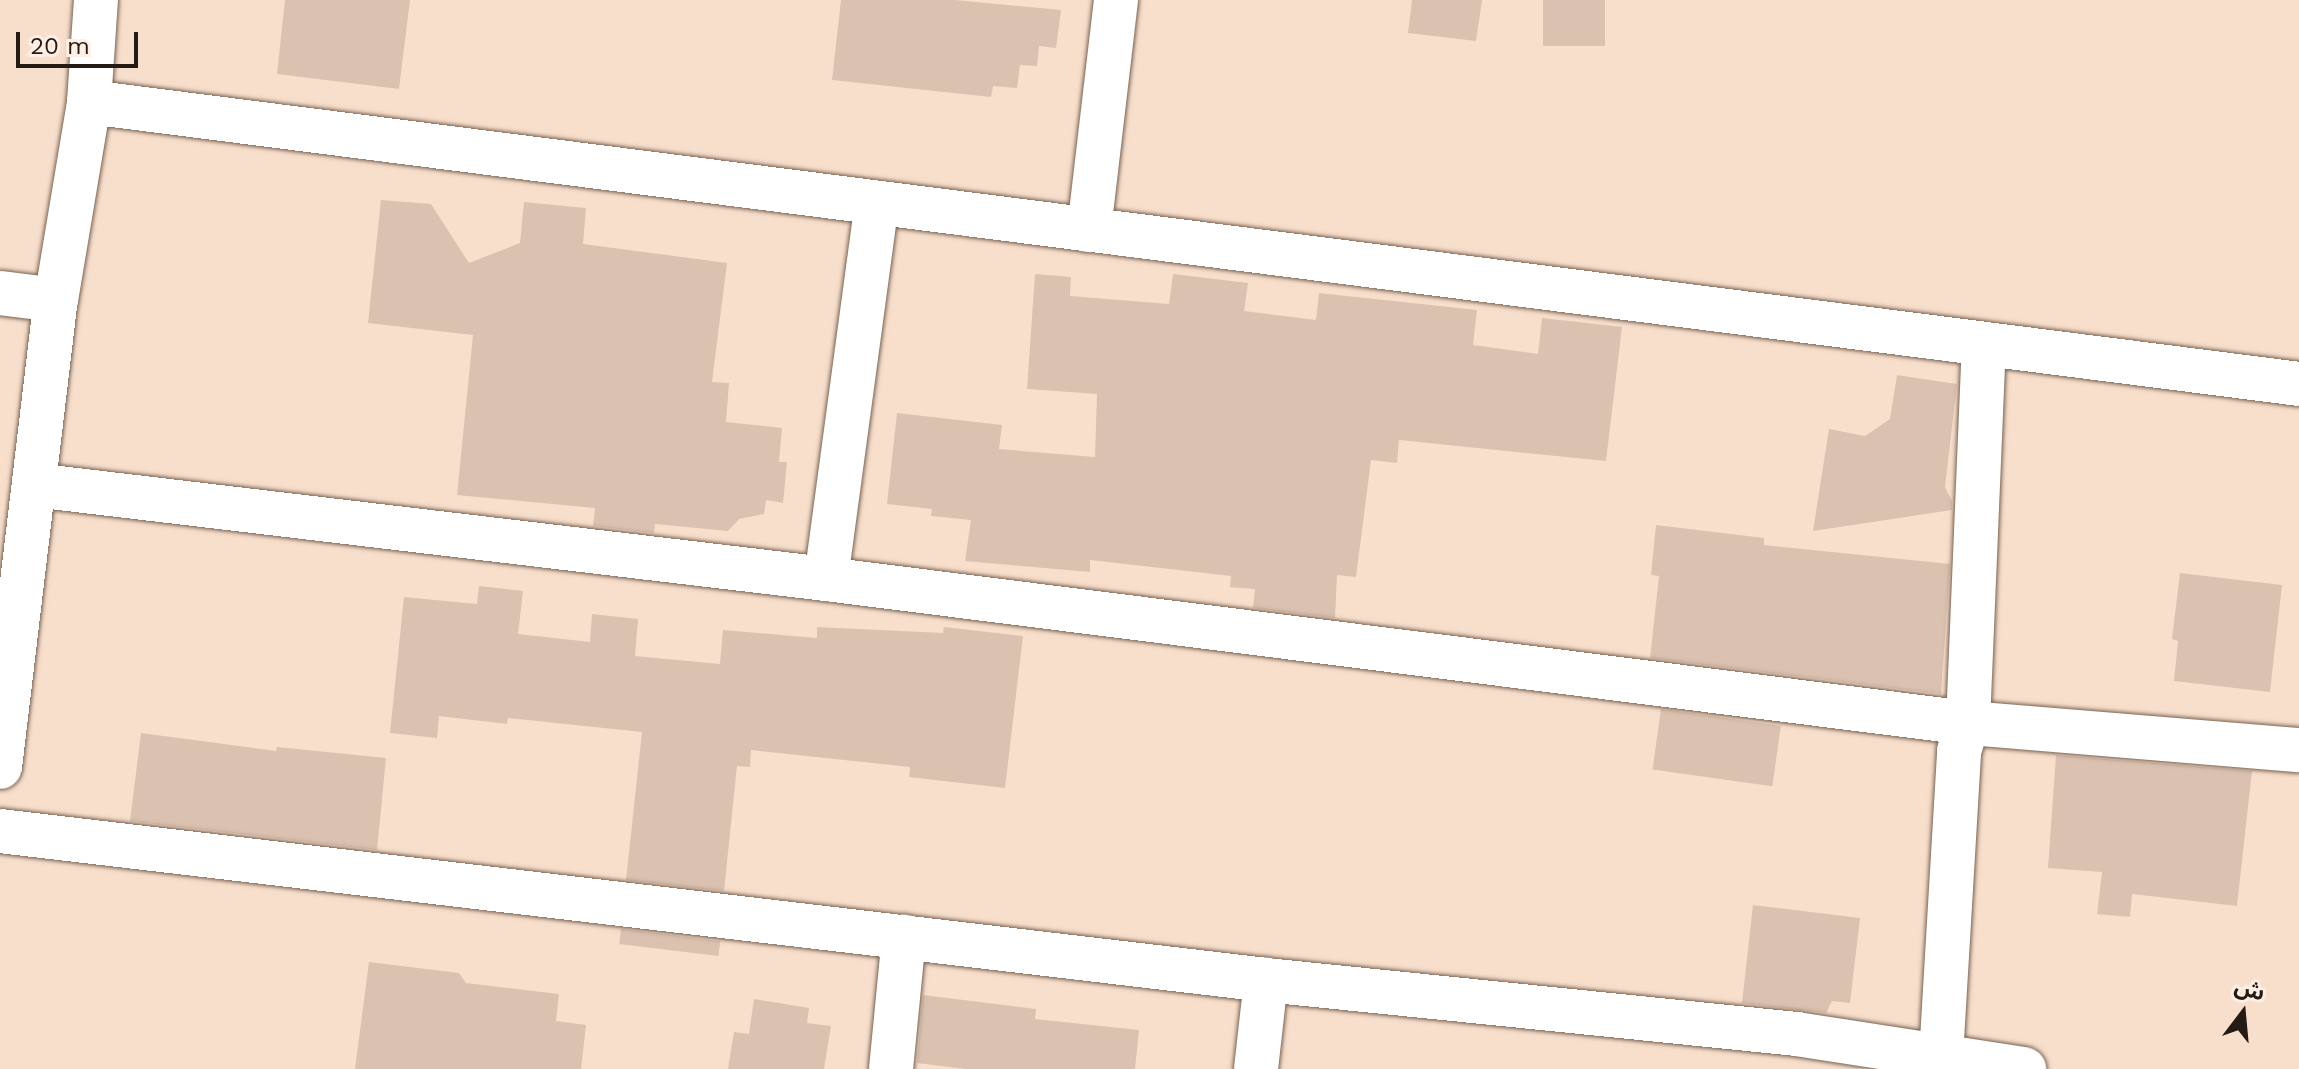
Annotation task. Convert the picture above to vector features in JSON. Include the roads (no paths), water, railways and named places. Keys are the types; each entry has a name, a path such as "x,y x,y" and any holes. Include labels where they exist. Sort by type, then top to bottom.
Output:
{"street":[{"path":"0,767 56,300 89,102 96,0"},
{"path":"1089,230 1116,0"},
{"path":"89,102 2299,384"},
{"path":"826,579 877,203"},
{"path":"0,293 56,300"},
{"path":"1941,1057 1959,751 1968,723 1984,344"},
{"path":"34,485 826,579 1968,723 2299,750"},
{"path":"0,831 1266,980 1797,1034 2024,1069"},
{"path":"891,1069 904,937"},
{"path":"1256,1069 1266,980"}]}
